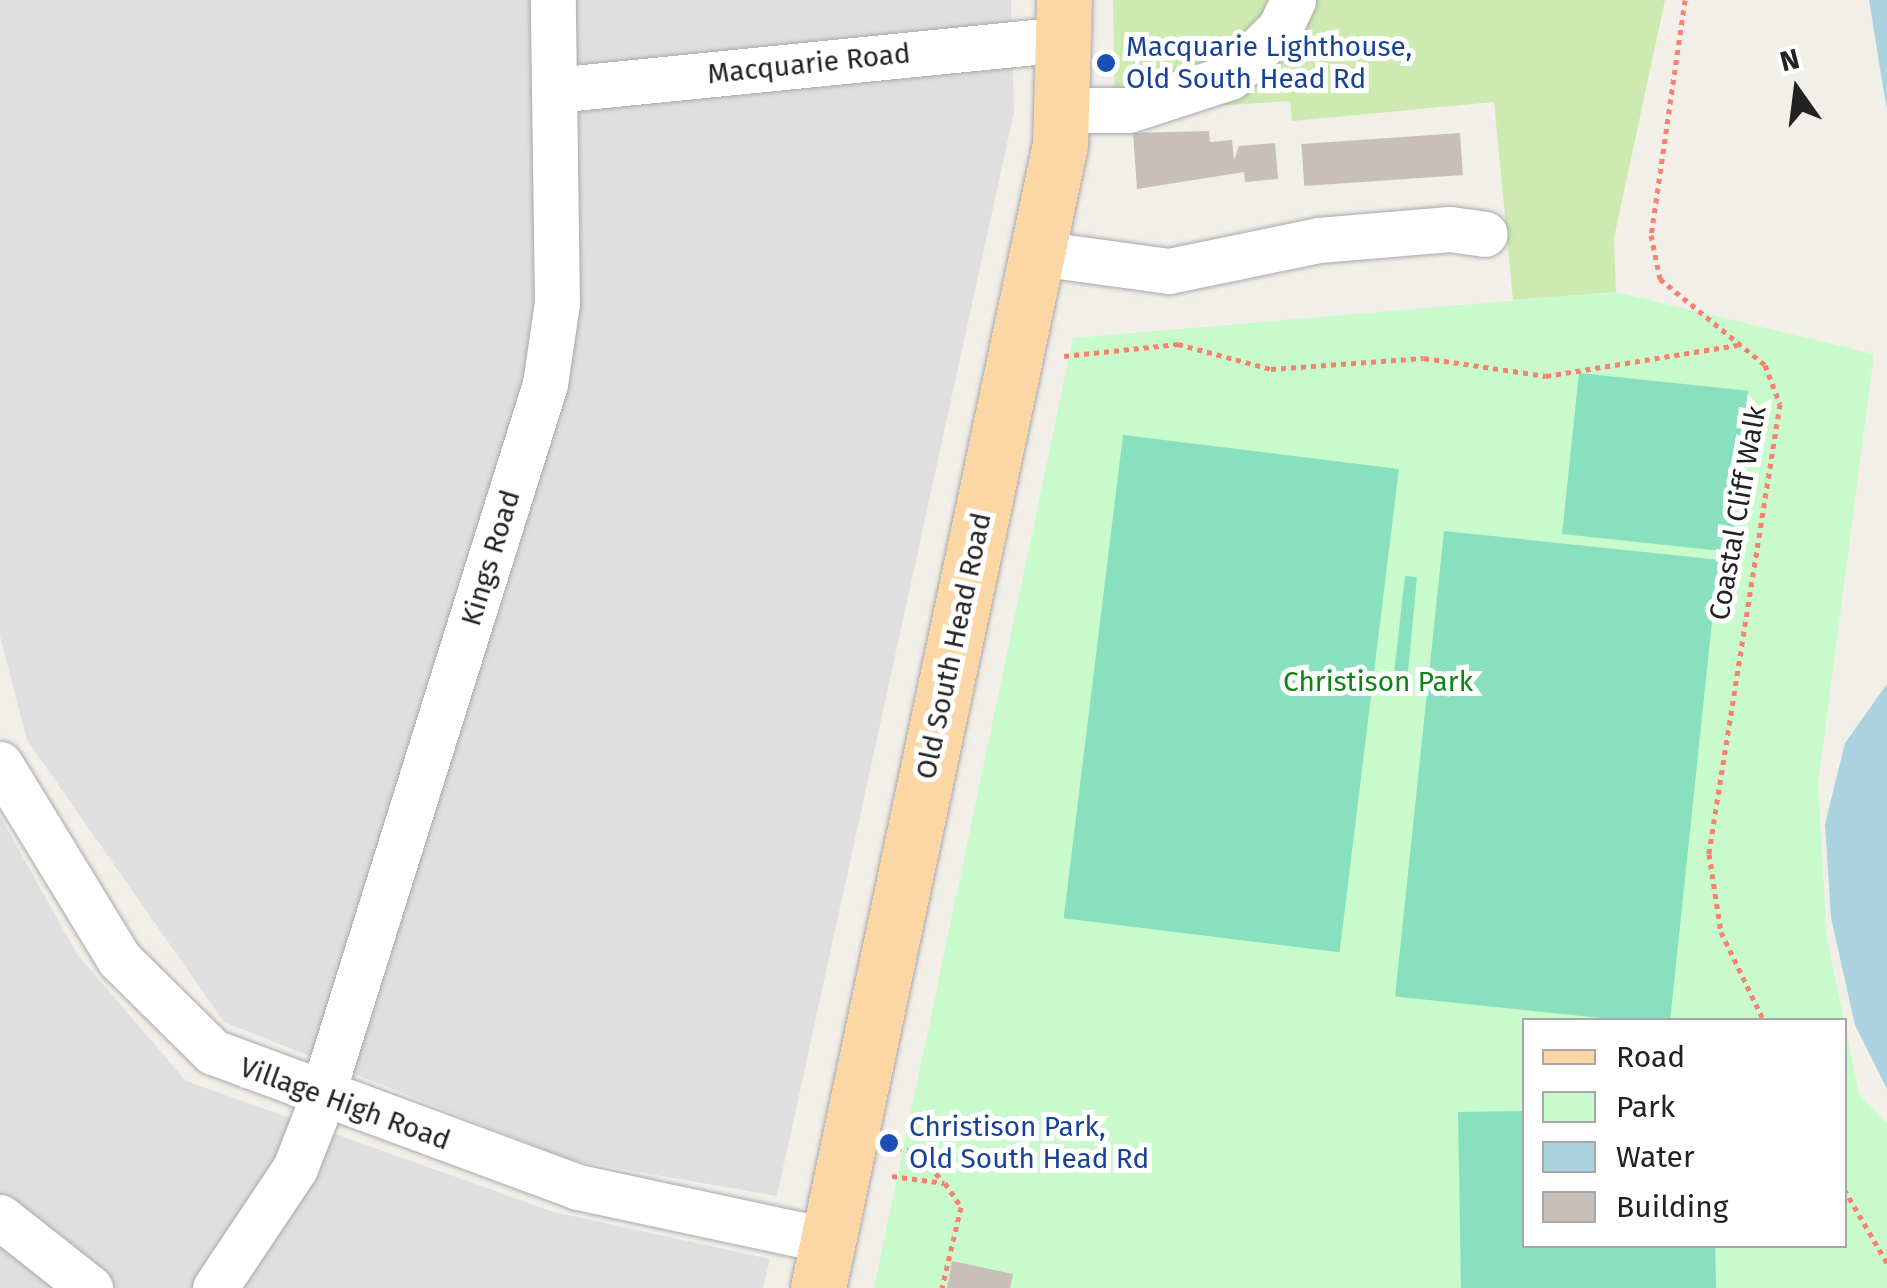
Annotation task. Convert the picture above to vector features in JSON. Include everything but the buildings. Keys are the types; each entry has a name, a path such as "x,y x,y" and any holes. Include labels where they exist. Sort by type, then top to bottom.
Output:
{"main road":[{"name":"Old South Head Road","path":"824,1265 1037,253 1063,110 1064,20"}],"street":[{"name":"Kings Road","path":"216,1288 295,1168 554,350 553,0"},
{"path":"1063,110 1128,110 1230,77 1280,28 1292,0"},
{"name":"Macquarie Road","path":"554,90 1064,20"},
{"path":"1037,253 1169,272 1319,240 1450,228 1485,234"},
{"name":"Village High Road","path":"0,764 140,987 213,1052 320,1098 578,1187 824,1265"},
{"path":"0,1217 90,1288"}],"path":[{"name":"Coastal Cliff Walk","path":"1685,0 1651,235 1660,279 1765,365 1780,404 1750,551 1710,854 1721,932 1763,1018"},
{"path":"1064,356 1178,344 1271,369 1424,358 1546,376 1738,346"},
{"path":"897,1148 915,1152 945,1183 960,1207 942,1288"},
{"path":"892,1176 945,1183"},
{"path":"1847,1194 1887,1263"}],"shaded area":[{"path":"0,0 1011,0 1014,112 777,1196 570,1160 224,1022 27,740 0,636"},
{"path":"0,816 77,954 186,1081 554,1212 770,1259 763,1288 0,1288"}],"green space":[{"path":"1113,0 1277,0 1253,46 1115,102"},
{"path":"1304,0 1665,0 1614,238 1616,292 1513,300 1494,102 1292,121 1290,101 1198,107"},
{"name":"Christison Park","path":"1616,292 1874,354 1818,784 1827,940 1844,1018 1522,1018 1522,1248 1847,1248 1847,1035 1859,1094 1887,1123 1887,1288 874,1288 1073,338"},
{"path":"1579,373 1748,391 1731,552 1562,534"},
{"path":"1123,435 1399,469 1340,952 1064,918"},
{"path":"1444,531 1718,560 1670,1018 1600,1018 1395,996"},
{"path":"1405,576 1417,577 1406,693 1392,691"},
{"path":"1522,1111 1522,1248 1715,1248 1716,1288 1461,1288 1458,1112"}],"water":[{"path":"1869,0 1887,0 1887,109 1885,99"},
{"path":"1887,684 1887,1089 1855,1025 1831,918 1825,824 1845,743"}],"place":[{"name":"Macquarie Lighthouse, Old South Head Rd","path":"1106,63"},
{"name":"Christison Park, Old South Head Rd","path":"889,1143"}]}
